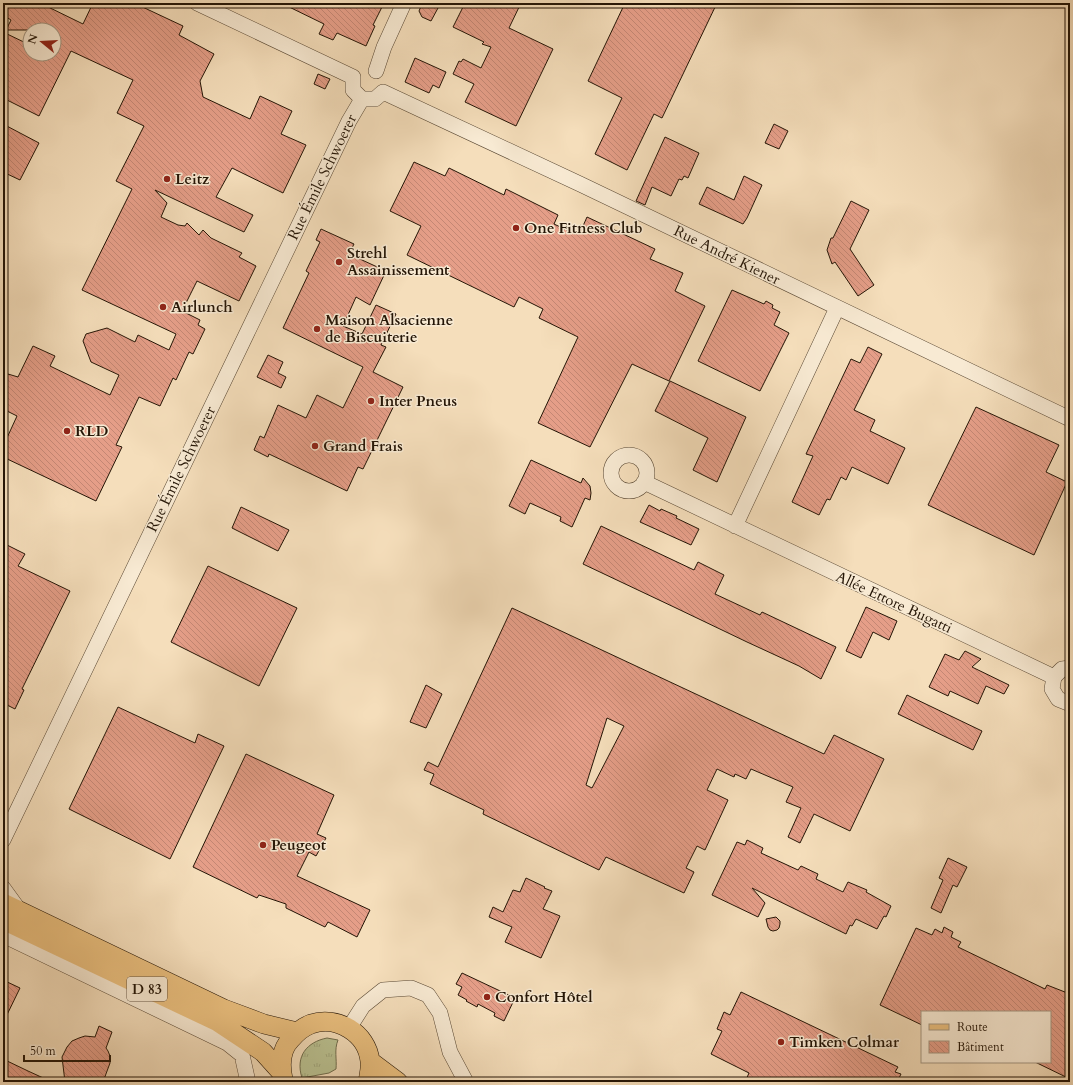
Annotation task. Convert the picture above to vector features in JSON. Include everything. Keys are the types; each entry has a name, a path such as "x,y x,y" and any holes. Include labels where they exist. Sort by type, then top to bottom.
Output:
{"main road":[{"name":"D 83","path":"11,907 224,1009 264,1024 297,1032"},
{"name":"D 83","path":"4,932 218,1022 263,1052 283,1077"},
{"path":"283,1077 281,1061 284,1051 297,1032 312,1024 334,1022 349,1028 361,1039 369,1054 370,1072 368,1082"},
{"path":"370,1061 398,1082"}],"street":[{"path":"197,3 353,77"},
{"path":"376,71 384,47 404,3"},
{"path":"353,77 364,71 376,71"},
{"path":"353,77 353,90 362,99 375,99 383,92 383,80 376,71"},
{"name":"Rue André Kiener","path":"383,92 1070,419"},
{"name":"Rue Émile Schwoerer","path":"3,840 349,120 362,99"},
{"path":"735,526 837,308"},
{"name":"Allée Ettore Bugatti","path":"644,482 1054,677"},
{"path":"1070,668 1062,669 1054,677 1052,689 1058,699 1070,703"},
{"path":"3,888 11,907"},
{"path":"4,932 227,1043 242,1055 248,1082"},
{"path":"349,1028 363,1006 383,990 410,988 428,995 440,1013 450,1052 466,1082"}],"green space":[{"path":"327,1038 338,1040 336,1051 336,1069 329,1073 302,1078 300,1063 304,1051 314,1043"}],"building":[{"path":"3,3 40,3 83,24 93,3 134,3 183,26 179,35 214,54 200,81 203,97 250,119 260,96 292,111 281,134 306,145 283,193 232,168 216,197 253,215 244,232 155,190 167,203 161,217 178,225 185,226 187,223 199,235 203,230 211,238 242,253 239,257 256,266 239,301 197,281 182,311 200,320 198,325 205,329 193,354 189,352 176,380 173,378 160,406 139,397 116,445 122,447 96,501 3,457 3,439 6,440 17,416 3,409 3,384 8,374 18,377 33,346 55,356 50,366 110,395 119,375 91,362 83,341 86,334 107,328 135,342 138,335 169,350 176,334 82,290 132,189 116,181 144,126 117,113 133,80 71,51 39,116 3,98 3,32 22,41 22,62 62,62 62,22 22,22 22,30 6,30 11,20 3,15"},
{"path":"281,3 384,3 373,25 375,26 366,46 337,33 333,40 319,34 324,24"},
{"path":"426,3 438,8 431,21 422,17 419,11 422,4"},
{"path":"465,3 521,3 509,28 553,49 516,126 465,102 474,84 453,74 459,61 461,62 463,59 481,68 491,47 482,44 484,42 453,27"},
{"path":"625,3 717,3 662,118 654,114 627,170 595,154 622,98 588,81"},
{"path":"415,58 446,72 439,88 433,85 429,93 405,82"},
{"path":"318,74 330,79 325,89 314,84"},
{"path":"3,124 39,143 20,180 3,172"},
{"path":"774,124 788,131 779,149 765,143"},
{"path":"665,137 699,153 688,178 684,176 682,180 679,179 671,196 652,187 645,205 636,201"},
{"path":"414,162 445,176 449,168 504,195 506,189 558,215 554,224 575,234 580,225 583,226 587,217 655,249 650,259 683,273 675,291 705,306 669,381 632,364 590,447 538,423 578,337 539,318 543,309 519,297 514,307 407,255 421,226 390,211"},
{"path":"744,176 762,185 743,224 699,204 707,187 734,200"},
{"path":"851,201 869,210 850,249 874,285 858,296 835,262 832,264 827,250 831,238 833,238"},
{"path":"321,229 354,244 349,254 386,271 370,305 356,297 343,326 362,334 376,305 396,314 381,345 386,347 373,372 403,387 363,469 358,467 347,491 269,454 268,457 254,450 260,436 264,438 278,405 306,418 317,395 343,408 363,367 283,328 309,273 306,271 320,242 316,240"},
{"path":"732,290 764,304 766,301 773,305 772,308 780,312 774,325 789,333 760,391 698,361"},
{"path":"868,347 882,354 854,410 875,420 870,431 905,448 888,484 852,467 846,480 841,477 830,500 827,499 819,515 792,502 813,456 806,454 851,359 860,363"},
{"path":"268,355 283,362 278,373 286,377 281,388 257,377"},
{"path":"670,381 746,417 717,482 693,470 708,438 655,411"},
{"path":"976,407 1059,445 1046,472 1067,482 1034,555 928,505"},
{"path":"531,460 581,483 583,478 590,486 590,500 585,498 572,527 560,521 561,517 530,503 525,514 509,506"},
{"path":"649,505 660,511 661,509 677,516 676,518 699,529 691,545 640,522"},
{"path":"241,507 289,530 278,551 232,528"},
{"path":"601,526 694,570 698,562 724,575 715,594 760,615 762,612 836,647 821,679 799,666 583,564"},
{"path":"3,543 25,554 18,566 70,591 22,689 24,690 15,709 3,703"},
{"path":"208,566 297,608 259,686 171,642"},
{"path":"866,607 897,621 889,640 873,632 861,658 846,651"},
{"path":"512,608 824,754 834,735 884,759 850,831 814,814 800,843 788,837 801,808 786,802 793,787 751,769 746,779 735,774 734,777 717,769 707,790 728,800 705,850 697,846 686,868 694,872 684,893 606,857 599,870 483,814 484,810 430,784 434,774 424,770 428,762 438,767","holes":["607,718 624,726 592,788 586,785"]},
{"path":"965,651 981,659 972,667 1009,685 1004,694 986,686 978,704 950,691 948,696 929,687 945,654 959,660"},
{"path":"426,685 442,694 426,728 410,722"},
{"path":"907,695 982,731 973,750 898,714"},
{"path":"118,707 195,743 198,734 224,746 170,859 69,809"},
{"name":"Peugeot","path":"246,754 334,795 317,834 326,838 316,856 309,852 297,876 370,910 357,937 328,922 325,927 286,908 286,904 259,895 257,898 193,867"},
{"path":"747,840 763,848 761,853 798,870 801,866 818,874 816,879 843,892 848,882 867,890 866,892 891,906 886,917 884,916 877,929 856,919 852,926 850,925 846,934 752,888 765,903 758,917 712,895 737,842 745,845"},
{"path":"948,858 967,867 957,887 953,885 941,913 931,908 943,880 939,878"},
{"path":"526,878 552,891 543,909 560,916 541,958 505,942 512,927 489,917 493,907 503,912 513,890 520,892"},
{"path":"776,917 780,921 779,928 773,931 770,930 766,919"},
{"path":"944,927 953,932 951,937 961,942 958,947 1045,989 1047,985 1070,994 1070,1079 1037,1063 1051,1063 1051,1011 921,1011 921,1025 880,1005 916,928 932,935 935,929 942,933"},
{"name":"Confort Hôtel","path":"462,973 515,998 504,1021 494,1016 495,1013 478,1004 477,1007 458,995 462,987 456,984"},
{"path":"3,980 20,988 3,1023"},
{"name":"Timken Colmar","path":"741,992 898,1067 895,1072 901,1074 897,1082 745,1082 749,1073 711,1054 722,1031 717,1029 724,1012 730,1015"},
{"path":"99,1026 112,1032 106,1048 110,1056 110,1063 103,1082 65,1082 62,1057 67,1047 72,1041 79,1038 85,1036 95,1037"},
{"path":"3,1059 28,1071 52,1082 3,1082"}],"place":[{"name":"Leitz","path":"167,179"},
{"name":"One Fitness Club","path":"516,228"},
{"name":"Strehl Assainissement","path":"339,262"},
{"name":"Airlunch","path":"163,307"},
{"name":"Maison Alsacienne de Biscuiterie","path":"317,329"},
{"name":"Inter Pneus","path":"371,401"},
{"name":"RLD","path":"67,431"},
{"name":"Grand Frais","path":"315,446"},
{"name":"Peugeot","path":"263,845"},
{"name":"Confort Hôtel","path":"487,997"},
{"name":"Timken Colmar","path":"781,1042"}]}
